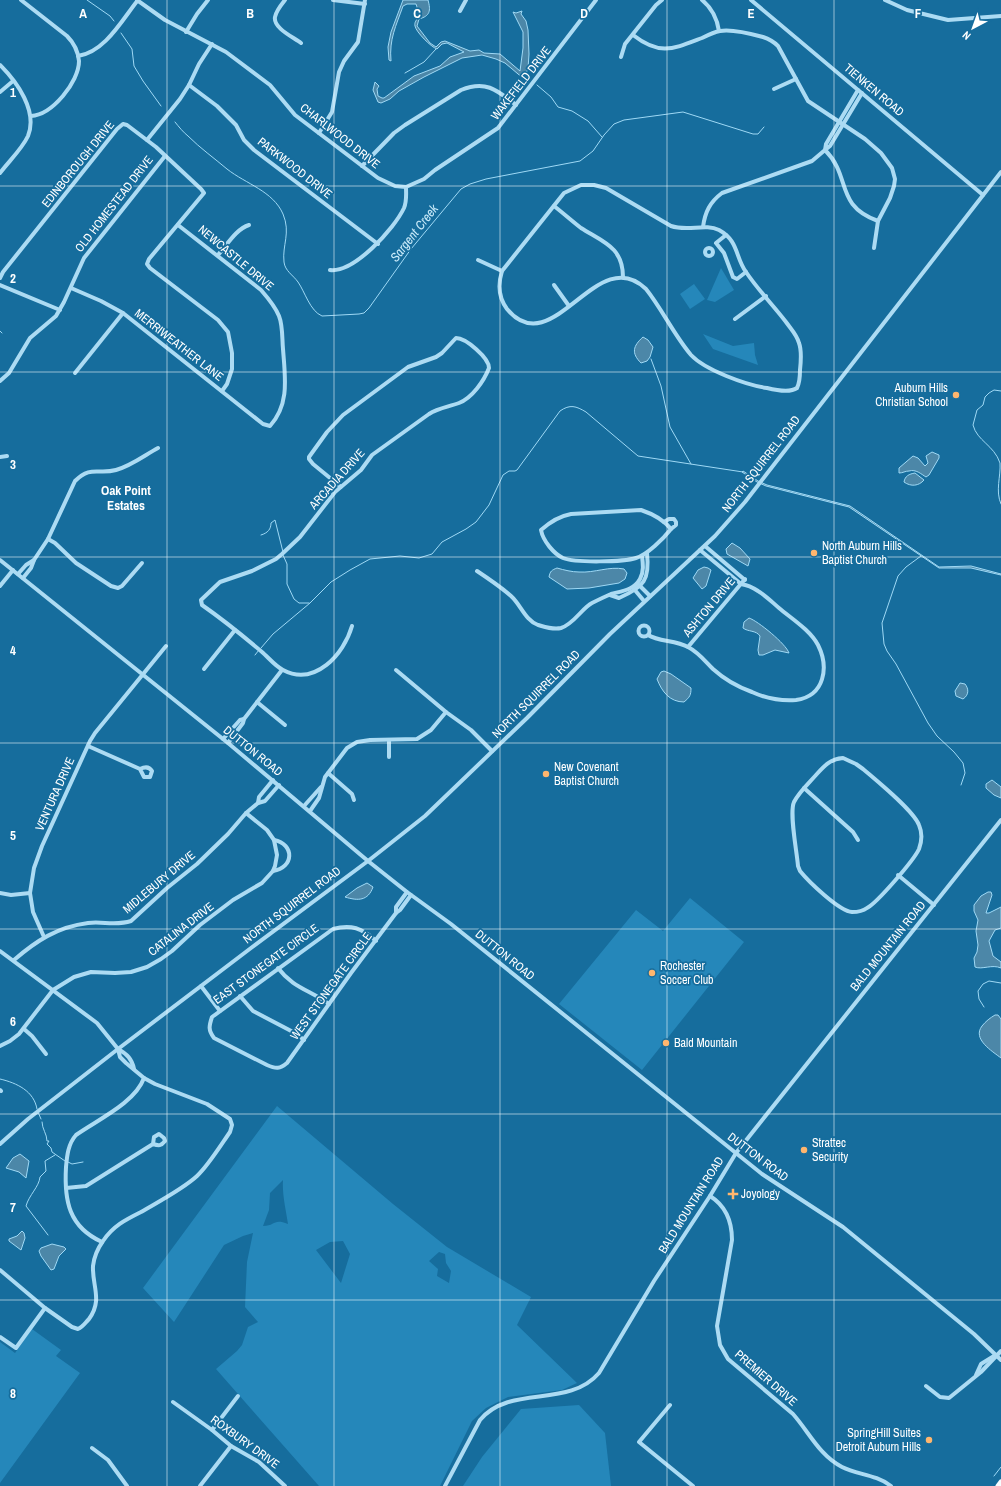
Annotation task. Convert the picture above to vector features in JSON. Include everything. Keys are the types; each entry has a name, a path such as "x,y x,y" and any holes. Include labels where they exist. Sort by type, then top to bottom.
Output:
{"main road":[{"path":"998,1486 1001,1482"}],"street":[{"path":"21,0 73,42 79,62 74,79 62,96 51,107 35,116 31,116"},
{"path":"78,56 87,55 94,52 105,42 137,0 164,20 186,32 208,0"},
{"path":"285,0 275,15 276,22 280,28 301,43"},
{"path":"319,133 332,112 338,72 358,42 365,2 333,0"},
{"path":"460,11 466,0"},
{"name":"WAKEFIELD DRIVE","path":"406,187 424,179 435,170 494,132 596,0"},
{"path":"621,58 625,44 656,5 662,0"},
{"path":"702,0 716,17 719,31"},
{"name":"TIENKEN ROAD","path":"752,0 983,195"},
{"path":"885,0 907,10 948,20 1001,16"},
{"path":"633,35 648,45 662,49 682,45 719,31 733,31 763,37 772,41 780,49 808,101 841,122 881,153 892,168 894,186 890,198 878,222 874,248"},
{"name":"CHARLWOOD DRIVE","path":"186,32 226,52 270,85 295,115 386,183 406,187"},
{"path":"147,140 180,99 189,85 198,64 212,44"},
{"path":"0,65 13,81 27,103 31,116 28,136 0,172"},
{"path":"774,89 796,79"},
{"path":"0,92 13,81"},
{"name":"PARKWOOD DRIVE","path":"189,85 217,106 236,125 244,140 254,150 378,244"},
{"path":"362,166 394,133 465,88 477,85 494,89 516,105"},
{"path":"703,227 707,210 713,201 722,193 812,161 825,150 826,144 860,91"},
{"name":"EDINBOROUGH DRIVE","path":"0,278 3,272 120,126 123,124 127,125 147,140 204,193 149,259 147,264 150,268 218,320 228,332 232,353 232,369 227,384 222,391"},
{"path":"825,150 836,163 846,194 852,204 861,213 878,222"},
{"name":"OLD HOMESTEAD DRIVE","path":"0,381 9,373 30,338 56,316 80,265 90,250 165,156"},
{"name":"NORTH SQUIRREL ROAD","path":"0,1144 28,1119 118,1049 368,861 425,816 644,601 705,546 726,525 762,480 1001,172"},
{"path":"594,184 606,188 671,226 683,229 703,227 714,229 726,235 734,243 746,272 794,333 800,344 801,362 799,384 795,389 791,390 758,387 726,375 702,363 691,354 646,289 642,285 623,277 604,281 559,313 539,324 532,324 520,320 511,313 502,301 499,284 502,271 554,206 564,193 570,189 581,185 594,184"},
{"path":"330,270 337,271 349,265 364,256 378,244 404,207 406,187"},
{"path":"554,206 581,227 609,245 616,252 622,264 623,277"},
{"name":"NEWCASTLE DRIVE","path":"178,224 266,295 275,308 281,321 286,384 278,414 270,426"},
{"path":"218,255 243,226 249,225"},
{"path":"710,248 726,235"},
{"path":"716,243 724,253 733,277 736,279 746,272"},
{"path":"478,260 502,271"},
{"path":"0,285 60,310"},
{"path":"554,285 569,306"},
{"name":"MERRIWEATHER LANE","path":"70,288 123,312 263,424 270,426"},
{"path":"736,320 766,296"},
{"path":"75,374 123,312"},
{"name":"ARCADIA DRIVE","path":"235,630 202,604 201,600 220,582 252,571 276,559 282,554 300,537 341,487 354,477 377,450 422,418 436,410 459,403 470,396 489,368 489,364 484,358 465,340 458,338 452,341 442,353 436,357 408,368 343,415 327,432 309,457 313,464 341,487"},
{"path":"23,578 31,568 34,560 48,539 75,481 80,475 89,471 107,472 117,470 158,448"},
{"path":"0,457 7,456"},
{"path":"664,522 669,519 674,519 676,525 647,553 637,558 624,560 572,561 563,558 555,553 546,542 541,530 561,516 642,510 651,513 671,529"},
{"path":"48,539 55,543 76,563 111,586 118,588 122,586 142,563"},
{"path":"705,546 745,579 748,586"},
{"path":"648,635 653,638 688,647 730,682 755,694 776,699 790,700 806,697 816,689 822,680 824,670 821,652 815,641 804,629 762,594 748,586 741,584 700,550"},
{"path":"477,571 494,582 511,596 518,603 525,616 535,624 551,628 562,627 579,616 588,606 610,595 620,598 644,581 649,566 647,553"},
{"path":"638,585 644,566 642,556"},
{"name":"DUTTON ROAD","path":"0,560 228,743 409,894 451,924 774,1183 843,1227 974,1334 1001,1360"},
{"path":"18,574 26,565 34,560"},
{"path":"722,568 725,563"},
{"path":"26,565 31,568"},
{"path":"0,586 13,570"},
{"name":"ASHTON DRIVE","path":"688,647 745,579"},
{"path":"638,585 650,596"},
{"path":"634,589 644,601"},
{"path":"204,669 235,630 282,670 298,674 311,673 320,670 331,661 349,637 352,626"},
{"name":"VENTURA DRIVE","path":"44,937 33,912 30,893 34,868 42,846 95,733 166,646"},
{"path":"228,743 282,670"},
{"path":"396,670 446,712 471,730 492,751"},
{"path":"257,702 285,725"},
{"path":"310,811 319,798 325,777 347,748 357,742 418,739 431,730 446,712"},
{"path":"223,739 240,720 244,720"},
{"path":"389,740 389,757"},
{"path":"88,746 140,769"},
{"path":"843,758 856,764 898,800 916,820 921,835 919,849 898,875 868,908 854,912 848,911 834,903 800,871 798,866 792,812 794,802 804,788 826,764 843,758"},
{"path":"328,773 352,794 354,800"},
{"name":"MIDLEBURY DRIVE","path":"258,803 259,797 273,780"},
{"name":"MIDLEBURY DRIVE","path":"14,960 34,943 57,930 88,923 112,924 131,921 167,888 197,864 228,834 246,813 258,803 265,801 279,785"},
{"path":"304,806 322,787"},
{"path":"804,788 853,832 858,840"},
{"path":"246,813 267,830 274,840 276,855 273,871"},
{"name":"BALD MOUNTAIN ROAD","path":"445,1486 480,1420 488,1411 497,1406 524,1399 568,1393 583,1386 595,1377 602,1368 654,1281 710,1196 736,1153 1001,820"},
{"name":"CATALINA DRIVE","path":"0,1046 10,1041 24,1029 53,990 74,977 91,972 131,972 147,967 172,951 200,925 233,900 262,883 273,871 285,866 289,859 289,852 286,845 282,842 274,840"},
{"path":"898,875 934,905"},
{"path":"0,893 11,895 30,893"},
{"name":"WEST STONEGATE CIRCLE","path":"279,1068 287,1062 304,1040 396,913 400,910 409,894"},
{"name":"EAST STONEGATE CIRCLE","path":"279,1068 267,1066 214,1038 209,1028 212,1017 333,929 346,926 354,927 361,929 376,941"},
{"path":"0,951 14,960 97,1024 118,1049 125,1053 133,1064 134,1069 144,1078 155,1084 207,1104 230,1119 232,1125 230,1132 198,1175 115,1226 102,1242 95,1256 93,1267 96,1290 95,1307 86,1323 78,1329 72,1327 45,1308 0,1270"},
{"path":"278,968 292,983 329,1004"},
{"path":"201,986 220,1011"},
{"path":"240,996 253,1011 295,1032 304,1040"},
{"path":"24,1029 32,1036 46,1054"},
{"path":"102,1242 91,1237 76,1222 70,1212 66,1188 68,1151 73,1138 125,1102 138,1090 144,1078"},
{"path":"66,1188 86,1186 154,1144"},
{"name":"PREMIER DRIVE","path":"710,1196 722,1206 728,1215 732,1227 732,1240 717,1326 718,1340 724,1355 734,1366 793,1414 812,1440 831,1460 847,1469 878,1478 891,1486"},
{"path":"0,1337 16,1348 45,1308"},
{"path":"926,1386 940,1397 949,1398 976,1375 981,1364 1001,1351"},
{"path":"212,1430 238,1396"},
{"name":"ROXBURY DRIVE","path":"173,1402 212,1430 231,1446 260,1462 285,1486"},
{"path":"670,1404 639,1442 693,1486"},
{"path":"200,1486 231,1446"},
{"path":"92,1448 108,1460 127,1486"}],"shaded area":[{"path":"403,0 428,0 429,12 427,15 419,19 417,26 430,43 436,47 441,42 445,41 470,51 479,50 484,53 500,54 520,71 523,48 523,32 513,12 516,13 522,11 521,14 526,21 528,30 529,54 528,69 526,73 529,78 524,79 505,63 496,59 482,55 462,58 399,91 390,99 381,103 378,102 373,90 375,82 379,86 377,89 378,96 384,98 414,76 440,66 450,57 464,52 447,43 442,44 437,49 431,45 416,29 415,22 418,18 418,10 416,4 407,4 403,6 396,26 391,46 391,61 389,60 388,47 391,32"},
{"path":"721,268 734,290 715,302 707,300"},
{"path":"694,284 705,299 690,309 680,294"},
{"path":"703,334 733,346 754,343 758,365 713,349"},
{"path":"643,337 648,340 653,347 647,361 641,363 634,350 637,343"},
{"path":"932,452 939,455 939,458 929,475 926,477 914,471 899,473 899,468 913,456 918,458 925,466 928,463 926,456"},
{"path":"743,471 767,485 850,506 939,567 971,566 1001,575 971,568 939,568 849,507 766,486 757,482 742,472"},
{"path":"915,473 924,480 917,485 907,484 904,482 905,478"},
{"path":"732,543 740,548 750,559 748,566 727,554 726,549"},
{"path":"704,567 711,570 706,586 702,589 693,578 698,570"},
{"path":"557,568 576,572 585,572 618,568 624,569 627,573 625,579 619,583 589,588 567,589 549,577 550,573"},
{"path":"749,618 759,623 771,633 783,644 789,653 775,650 759,655 758,650 760,636 743,628 744,622"},
{"path":"664,671 691,688 690,696 684,702 679,702 671,698 661,688 657,679 661,672"},
{"path":"960,683 965,684 968,690 963,699 956,696 955,691"},
{"path":"992,780 1001,787 1001,798 994,795 986,788 986,784"},
{"path":"367,883 373,887 371,892 362,899 345,897 357,888"},
{"path":"991,892 992,895 986,913 1001,907 1001,928 995,930 989,941 993,956 1001,962 1001,968 975,967 974,958 978,945 976,931 978,920 974,911 974,905 981,896"},
{"name":"Rochester Soccer Club","path":"690,898 744,942 642,1070 559,1004 636,910 663,931"},
{"path":"995,1015 998,1015 1001,1019 1001,1058 984,1044 979,1036 982,1026"},
{"path":"277,1106 393,1204 447,1247 531,1297 517,1325 577,1383 562,1390 508,1397 486,1408 472,1421 440,1486 319,1486 216,1369 242,1345 248,1327 258,1322 245,1307 247,1262 253,1233 224,1245 174,1322 143,1288","holes":["283,1180 288,1224 277,1222 263,1226 269,1210 270,1193","343,1241 350,1254 341,1283 316,1250 330,1242","439,1252 445,1254 446,1263 451,1271 449,1283 437,1276 438,1269 429,1261"]},
{"path":"20,1154 29,1161 26,1178 19,1172 6,1168 13,1158"},
{"path":"22,1231 25,1238 21,1250 9,1241 9,1239 17,1236"},
{"path":"52,1244 64,1247 66,1249 59,1256 54,1269 51,1270 39,1251 41,1248"},
{"path":"32,1329 61,1350 56,1356 80,1373 0,1483 0,1342 15,1353"},
{"path":"579,1405 605,1433 611,1486 463,1486 482,1457 521,1409"}],"waterway":[{"name":"Sargent Creek","path":"87,0 110,16 114,21"},
{"name":"Sargent Creek","path":"121,33 132,49 134,66 161,106"},
{"path":"405,73 424,62 436,49"},
{"path":"537,85 551,97 558,107 572,111 588,121 602,137"},
{"name":"Sargent Creek","path":"175,122 197,145 234,174 273,199 279,206 283,214 286,227 284,256 285,265 298,282 311,306 318,314 322,316 364,313 411,249 461,189 470,184 486,179 580,161 593,151 614,124 624,120 683,112 753,134 758,134 764,127"},
{"path":"651,359 661,386 670,427 691,464"},
{"path":"1001,391 994,390 985,397 983,405 977,410 973,425 978,435 994,452 1000,463 998,494 1001,504"},
{"path":"261,648 273,634 310,603 331,582 350,570 370,559 400,556 419,558 432,554 442,542 476,522 489,505 503,475 509,471 517,470 560,411 567,407 576,407 586,412 638,456 743,472"},
{"path":"261,535 269,530 271,523 275,520 283,552"},
{"path":"283,555 287,564 287,584 294,599 299,603 309,603"},
{"path":"921,556 906,567 898,576 882,623 884,644 928,723 937,736 963,763 965,773 961,785"},
{"path":"255,655 259,650"},
{"path":"984,1007 979,999 978,991 983,984 989,981 1001,983"},
{"path":"0,1079 13,1083 24,1089 32,1097 37,1109"},
{"path":"38,1112 41,1119"},
{"path":"42,1122 47,1141 49,1141 47,1144 51,1148 52,1152 65,1161"},
{"path":"48,1235 26,1206 38,1184 40,1177 46,1171 45,1161 55,1155"},
{"path":"68,1162 72,1164 83,1162"},
{"path":"994,1476 1001,1467"}],"place":[{"name":"Auburn Hills Christian School","path":"956,395"},
{"name":"North Auburn Hills Baptist Church","path":"814,553"},
{"name":"New Covenant Baptist Church","path":"546,774"},
{"name":"Rochester Soccer Club","path":"652,973"},
{"name":"Bald Mountain","path":"666,1043"},
{"name":"Strattec Security","path":"804,1150"},
{"name":"Joyology","path":"733,1194"},
{"name":"SpringHill Suites Detroit Auburn Hills","path":"929,1440"}],"district":[{"name":"Oak Point Estates","path":"126,498"}]}
